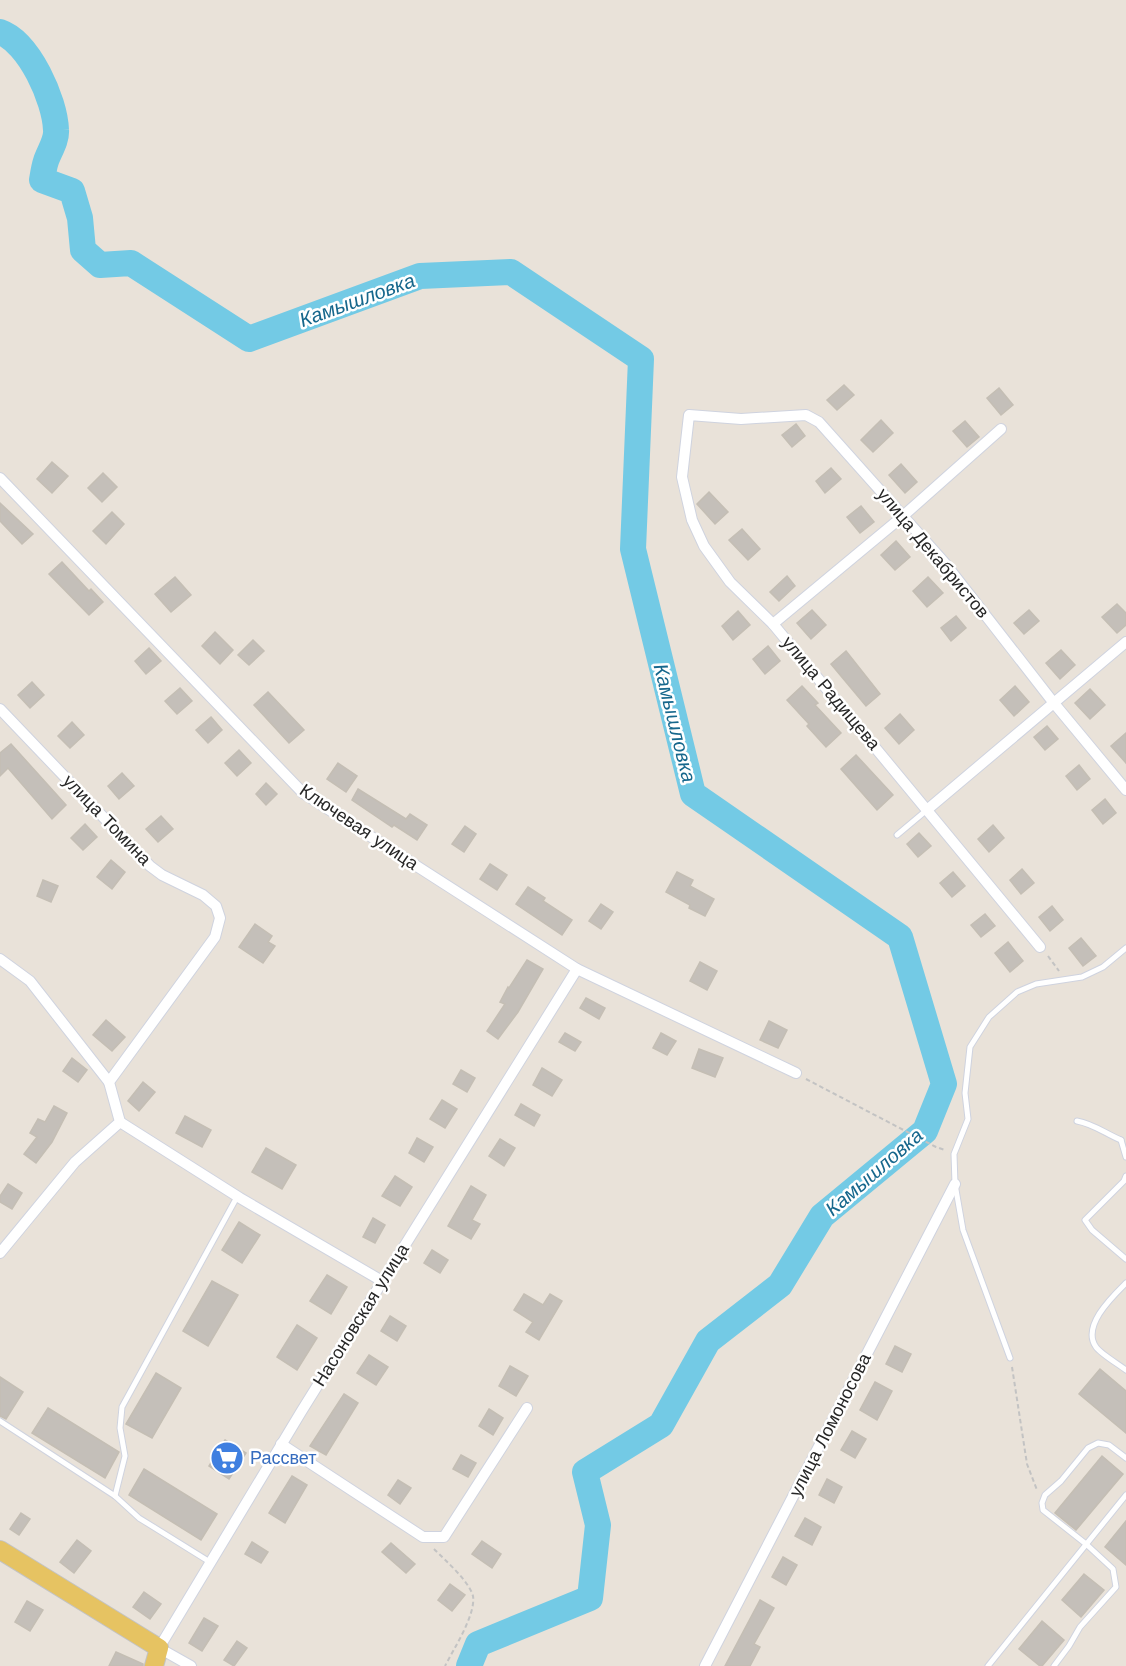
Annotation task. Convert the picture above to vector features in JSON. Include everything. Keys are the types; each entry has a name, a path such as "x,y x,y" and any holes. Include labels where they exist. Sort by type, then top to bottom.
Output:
{"main road":[{"path":"0,1550 159,1648"},
{"name":"Насоновская улица","path":"154,1666 159,1648"}],"street":[{"name":"улица Декабристов","path":"688,415 741,419 806,416 819,422 944,562 1053,702 1126,790"},
{"name":"улица Радищева","path":"688,415 682,477 692,520 704,546 730,582 773,624 1040,947"},
{"path":"773,624 903,516 1001,429"},
{"name":"Ключевая улица","path":"0,478 303,793 577,969 796,1073"},
{"path":"928,809 1126,642"},
{"name":"улица Томина","path":"0,709 150,866 162,876 203,895 216,906 220,918 214,937 109,1082"},
{"path":"0,959 30,981 109,1082 120,1122 237,1197 382,1281"},
{"name":"Насоновская улица","path":"159,1648 281,1444 577,969"},
{"path":"0,1253 75,1162 120,1122"},
{"name":"улица Ломоносова","path":"705,1666 955,1184"},
{"path":"281,1444 423,1537 444,1537 527,1408"},
{"path":"159,1648 191,1666"}],"lane":[{"path":"897,835 928,809"},
{"path":"1010,1358 963,1230 955,1184 954,1154 968,1119 965,1093 970,1047 989,1017 1017,992 1036,984 1082,976 1104,967 1126,948"},
{"path":"1077,1121 1091,1124 1106,1134 1124,1137 1126,1156"},
{"path":"1125,1180 1085,1220 1092,1230 1126,1259"},
{"path":"115,1496 123,1468 124,1456 120,1428 123,1407 237,1197"},
{"path":"1126,1283 1109,1299 1097,1318 1092,1333 1095,1347 1126,1370"},
{"path":"0,1421 115,1496 139,1518 210,1562"},
{"path":"1054,1666 1080,1628 1116,1587 1113,1569 1043,1510 1042,1503 1045,1495 1061,1481 1088,1448 1098,1443 1109,1445 1126,1458"},
{"path":"988,1666 1126,1495"}],"path":[{"path":"1040,947 1066,979"},
{"path":"796,1073 936,1148"},
{"path":"1010,1358 1027,1464 1042,1503"},
{"path":"423,1537 463,1579 473,1596 470,1619 445,1666"}],"building":[{"path":"844,385 854,395 837,410 827,400"},
{"path":"999,388 1013,405 1001,415 987,398"},
{"path":"881,420 893,433 873,452 861,440"},
{"path":"965,421 979,437 967,447 953,431"},
{"path":"796,424 805,436 792,447 782,435"},
{"path":"52,462 68,476 52,493 37,479"},
{"path":"901,464 917,482 905,493 889,475"},
{"path":"831,468 841,479 825,493 816,481"},
{"path":"103,473 117,487 102,502 88,488"},
{"path":"709,492 728,512 715,524 697,504"},
{"path":"0,503 33,534 22,544 0,521"},
{"path":"861,506 874,522 860,533 847,517"},
{"path":"112,512 124,524 106,544 93,531"},
{"path":"742,529 760,549 748,560 729,540"},
{"path":"896,541 910,557 895,570 881,555"},
{"path":"62,562 89,591 91,589 103,602 89,615 49,574"},
{"path":"787,576 795,586 779,601 770,592"},
{"path":"175,577 191,595 171,612 155,594"},
{"path":"928,577 943,593 927,607 913,591"},
{"path":"1117,604 1126,613 1126,625 1117,633 1102,617"},
{"path":"812,610 826,625 811,639 797,623"},
{"path":"1029,610 1039,621 1024,634 1014,623"},
{"path":"738,611 750,625 733,640 722,626"},
{"path":"956,616 966,628 951,641 941,628"},
{"path":"215,632 233,650 220,664 202,646"},
{"path":"253,640 264,651 249,665 238,655"},
{"path":"768,646 780,661 765,674 753,659"},
{"path":"149,648 161,661 146,674 135,661"},
{"path":"1061,650 1075,665 1060,679 1046,663"},
{"path":"846,651 880,694 866,706 831,664"},
{"path":"32,682 44,695 30,708 18,695"},
{"path":"802,686 818,703 815,705 841,733 826,747 787,700"},
{"path":"1015,686 1029,702 1014,716 1000,700"},
{"path":"180,688 192,701 177,714 165,701"},
{"path":"1090,689 1105,705 1090,719 1075,703"},
{"path":"268,692 304,730 289,743 254,705"},
{"path":"900,714 914,730 899,744 885,728"},
{"path":"211,717 222,730 208,743 196,730"},
{"path":"72,722 84,735 70,748 58,736"},
{"path":"1047,726 1058,739 1045,750 1034,737"},
{"path":"1126,733 1126,763 1111,746"},
{"path":"11,744 66,805 52,819 8,768 0,776 0,753"},
{"path":"239,750 251,763 237,776 225,763"},
{"path":"856,755 893,795 877,810 841,769"},
{"path":"338,763 357,776 346,792 327,779"},
{"path":"1079,765 1090,779 1077,790 1066,776"},
{"path":"122,773 134,786 119,799 108,786"},
{"path":"266,783 277,794 266,805 256,794"},
{"path":"358,789 406,819 410,814 427,825 417,840 394,825 392,827 352,800"},
{"path":"1105,799 1116,813 1103,824 1092,810"},
{"path":"161,816 173,829 158,842 146,829"},
{"path":"85,824 97,837 83,850 71,838"},
{"path":"993,825 1004,838 989,852 978,839"},
{"path":"465,826 476,834 464,852 452,844"},
{"path":"919,833 931,846 918,857 907,844"},
{"path":"111,860 125,872 112,889 97,877"},
{"path":"490,864 507,875 497,890 480,879"},
{"path":"1022,869 1034,883 1021,894 1010,880"},
{"path":"677,872 693,880 690,886 714,899 705,916 666,892"},
{"path":"953,872 965,886 952,897 940,883"},
{"path":"43,880 58,886 51,902 37,896"},
{"path":"528,887 545,898 543,901 572,920 562,935 516,904"},
{"path":"601,904 613,912 601,929 589,921"},
{"path":"1052,906 1063,920 1050,931 1039,917"},
{"path":"985,914 995,926 981,937 971,925"},
{"path":"255,924 272,936 268,942 275,946 263,963 239,947"},
{"path":"1081,938 1096,956 1083,966 1069,948"},
{"path":"1008,942 1023,961 1010,972 995,953"},
{"path":"527,960 543,969 518,1012 498,1039 487,1031 505,1004 500,1002 508,987"},
{"path":"700,962 717,971 707,990 690,981"},
{"path":"586,998 605,1008 599,1019 580,1008"},
{"path":"106,1020 125,1037 112,1051 93,1035"},
{"path":"769,1021 787,1030 778,1048 760,1040"},
{"path":"565,1033 581,1042 575,1051 559,1042"},
{"path":"661,1033 676,1041 667,1055 653,1048"},
{"path":"699,1049 723,1058 715,1077 692,1068"},
{"path":"72,1058 87,1070 78,1082 63,1071"},
{"path":"542,1068 562,1080 552,1096 533,1085"},
{"path":"461,1070 475,1078 467,1092 453,1084"},
{"path":"143,1082 155,1092 139,1111 128,1101"},
{"path":"442,1100 457,1109 445,1128 430,1119"},
{"path":"521,1104 540,1115 534,1126 515,1115"},
{"path":"54,1106 67,1113 52,1142 36,1163 24,1154 37,1137 30,1133 38,1119 45,1122"},
{"path":"185,1116 211,1130 202,1147 176,1133"},
{"path":"417,1138 433,1147 424,1162 409,1153"},
{"path":"500,1139 515,1148 504,1166 489,1156"},
{"path":"266,1148 296,1165 282,1189 252,1172"},
{"path":"395,1176 412,1187 400,1206 382,1196"},
{"path":"8,1184 22,1193 12,1209 0,1202 0,1196"},
{"path":"471,1186 486,1195 472,1220 480,1224 471,1239 448,1226"},
{"path":"373,1218 385,1225 375,1243 363,1237"},
{"path":"239,1222 260,1235 242,1263 222,1250"},
{"path":"432,1250 448,1260 440,1273 424,1263"},
{"path":"327,1275 347,1287 331,1314 310,1301"},
{"path":"212,1281 238,1295 208,1346 183,1331"},
{"path":"524,1294 543,1305 550,1294 562,1301 539,1340 526,1332 533,1322 514,1310"},
{"path":"390,1316 406,1326 397,1341 381,1331"},
{"path":"297,1325 317,1338 297,1370 277,1357"},
{"path":"895,1346 911,1354 902,1372 886,1364"},
{"path":"369,1355 388,1367 376,1385 357,1373"},
{"path":"510,1366 528,1376 516,1396 499,1386"},
{"path":"1100,1369 1126,1391 1126,1433 1079,1394"},
{"path":"156,1373 181,1388 152,1438 126,1424"},
{"path":"0,1377 23,1392 6,1419 0,1416"},
{"path":"875,1382 892,1391 877,1420 860,1410"},
{"path":"344,1394 358,1403 326,1455 310,1446"},
{"path":"48,1408 119,1452 105,1478 32,1433"},
{"path":"489,1409 503,1418 493,1435 479,1426"},
{"path":"852,1431 866,1439 855,1458 841,1450"},
{"path":"225,1440 246,1453 229,1479 209,1466"},
{"path":"461,1455 476,1463 468,1477 453,1469"},
{"path":"1102,1456 1123,1474 1076,1530 1055,1513"},
{"path":"144,1469 217,1514 201,1540 129,1495"},
{"path":"292,1476 307,1485 285,1523 269,1513"},
{"path":"827,1479 842,1487 834,1503 819,1495"},
{"path":"398,1480 411,1488 400,1504 388,1495"},
{"path":"21,1513 30,1519 19,1535 10,1529"},
{"path":"805,1518 821,1527 812,1545 795,1536"},
{"path":"1126,1521 1126,1565 1105,1547"},
{"path":"77,1540 91,1551 74,1573 60,1562"},
{"path":"482,1541 501,1554 492,1568 472,1554"},
{"path":"252,1542 268,1552 261,1563 245,1554"},
{"path":"391,1543 415,1564 406,1573 382,1552"},
{"path":"783,1557 797,1565 786,1585 772,1577"},
{"path":"1084,1574 1104,1590 1081,1617 1062,1600"},
{"path":"450,1584 465,1595 452,1611 438,1600"},
{"path":"144,1592 161,1604 150,1619 133,1607"},
{"path":"760,1600 774,1608 754,1644 760,1647 750,1666 725,1666"},
{"path":"27,1601 43,1610 30,1631 15,1622"},
{"path":"204,1618 218,1626 202,1651 189,1643"},
{"path":"1042,1621 1064,1640 1040,1666 1019,1649"},
{"path":"237,1641 247,1648 234,1666 224,1660"},
{"path":"116,1652 143,1664 143,1666 109,1666"}],"waterway":[{"name":"Камышловка","path":"0,32 11,38 30,59 51,103 56,134 45,163 42,180 72,191 80,218 83,250 100,265 131,263 249,339 420,276 511,272 641,359 633,549 693,794 900,937 944,1084 925,1131 822,1216 780,1285 708,1341 661,1425 585,1472 598,1525 590,1598 478,1644 469,1666"}],"place":[{"name":"Рассвет","path":"227,1458"}]}
